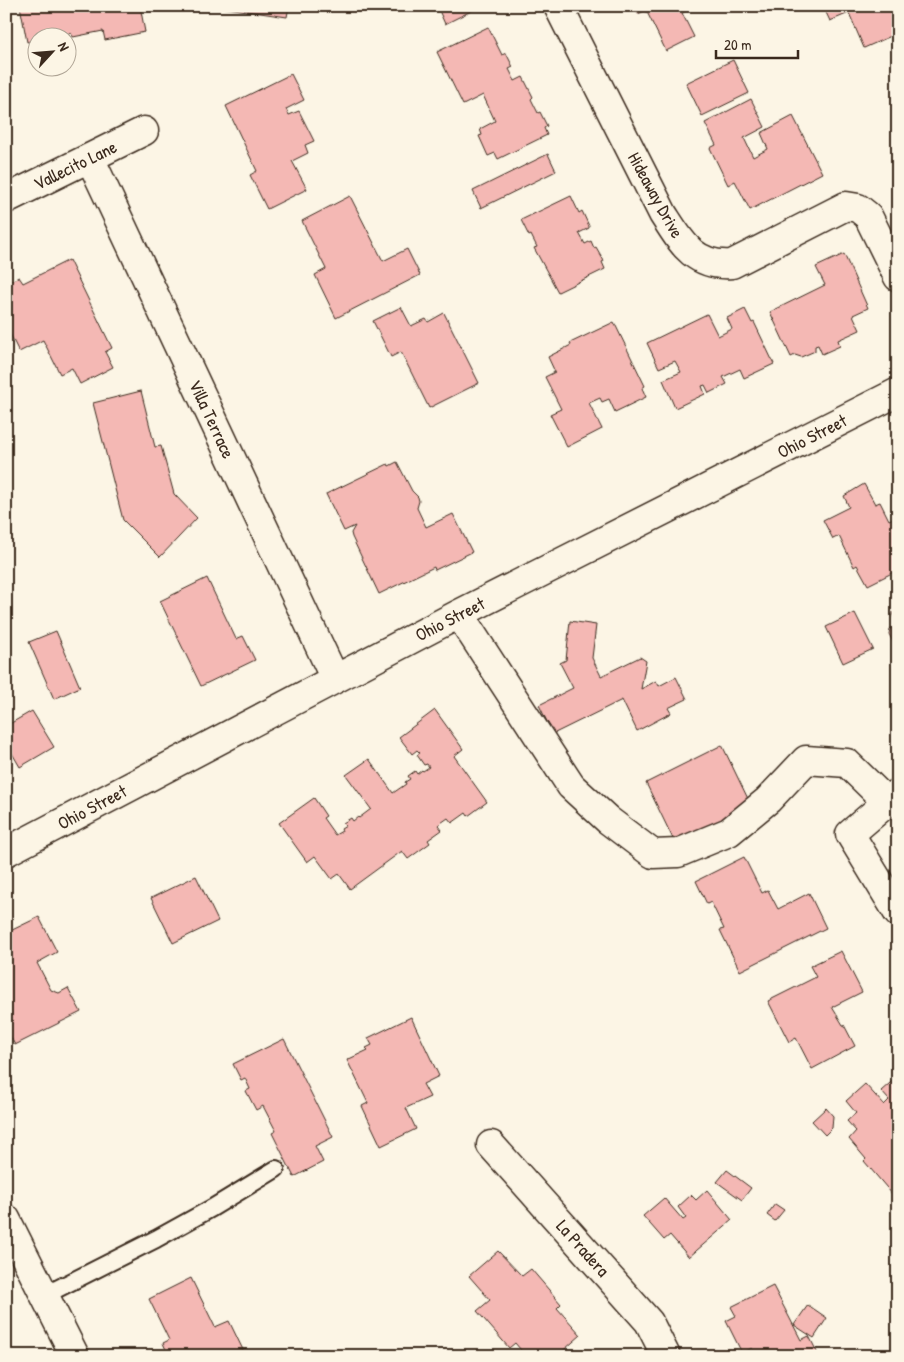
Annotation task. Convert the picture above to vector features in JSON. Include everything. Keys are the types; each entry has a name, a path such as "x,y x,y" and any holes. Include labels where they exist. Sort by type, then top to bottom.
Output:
{"street":[{"name":"Hideaway Drive","path":"558,6 663,214 681,241 694,255 707,262 719,265 732,264 846,206 858,208 868,216 898,277"},
{"name":"Vallecito Lane","path":"6,199 144,131"},
{"name":"Villa Terrace","path":"90,158 334,679"},
{"name":"Ohio Street","path":"6,852 459,614 898,392"},
{"path":"459,614 571,786 608,820 653,854 678,853 729,832 768,800 806,760 847,763 892,798 850,834 898,913"},
{"name":"La Pradera","path":"491,1145 649,1322 666,1356"},
{"path":"6,1219 76,1356"}],"lane":[{"path":"45,1295 156,1239 276,1169"}],"building":[{"path":"20,6 140,6 145,32 105,40 103,31 78,36 78,28 28,28 27,42"},
{"path":"214,6 289,6 287,17"},
{"path":"437,6 477,6 477,8 445,24"},
{"path":"634,6 695,6 682,13 694,37 666,51 646,10 638,14"},
{"path":"823,6 898,6 898,33 864,48 849,13 830,21"},
{"path":"488,27 502,55 506,53 513,67 509,69 515,81 523,77 533,97 531,99 547,126 544,128 547,135 498,159 495,153 488,156 479,136 482,135 480,129 495,121 483,95 463,105 437,52"},
{"path":"733,60 749,93 702,116 686,83"},
{"path":"291,74 304,100 286,109 289,115 299,111 314,141 305,145 308,153 292,161 307,189 267,209 250,175 257,171 226,106"},
{"path":"751,99 765,127 744,138 753,157 768,149 761,133 793,116 822,173 750,210 735,181 728,185 710,148 716,145 705,123"},
{"path":"548,154 556,171 481,208 473,191"},
{"path":"350,196 383,261 407,249 420,275 336,318 315,275 326,269 302,221"},
{"path":"571,196 579,213 582,211 589,226 589,228 579,233 585,244 591,241 594,248 596,247 604,261 602,262 605,269 558,292 534,248 537,247 531,235 529,236 521,220"},
{"path":"844,254 868,308 853,315 860,330 838,340 840,346 822,354 818,345 815,346 815,351 801,357 795,355 791,357 770,312 825,285 816,267"},
{"path":"69,260 112,348 105,352 113,367 80,384 72,368 60,374 43,340 19,352 6,326 6,283 19,277 23,283"},
{"path":"401,307 411,326 426,319 428,322 444,313 479,383 429,408 401,352 391,357 373,321"},
{"path":"745,309 752,323 754,322 774,364 744,378 740,369 723,377 727,384 709,393 705,385 702,386 705,394 675,408 663,380 681,372 675,361 659,368 647,343 707,314 718,336 732,329 727,318"},
{"path":"614,322 645,386 642,388 646,397 615,412 609,399 602,402 600,398 589,403 602,429 567,447 550,414 561,409 545,377 555,372 548,357 571,345 570,343"},
{"path":"141,391 155,447 161,446 174,494 197,518 160,557 123,520 93,403"},
{"path":"397,462 412,491 418,497 417,508 426,527 453,514 472,552 435,570 434,567 379,594 352,537 351,533 355,526 344,531 326,494 388,464 389,466"},
{"path":"864,484 875,504 880,502 889,520 898,516 898,570 868,585 857,565 854,567 839,536 833,539 823,520 849,507 844,496"},
{"path":"207,578 236,639 243,636 255,660 201,686 160,601"},
{"path":"898,611 898,644 897,642 894,644 889,634 890,629 897,625 892,613"},
{"path":"855,613 873,649 843,663 826,627"},
{"path":"570,621 596,625 592,658 601,676 640,657 646,661 641,689 656,681 659,686 676,677 687,699 668,708 671,713 637,731 622,700 553,734 539,705 573,688 560,663 566,660"},
{"path":"56,631 80,687 54,699 29,642"},
{"path":"435,710 463,749 454,756 487,802 468,816 466,813 452,823 448,818 438,825 442,830 428,840 430,843 408,859 402,851 350,889 339,874 332,879 315,856 307,862 279,823 314,798 326,816 323,818 335,835 342,831 341,829 346,826 343,823 351,818 353,821 359,818 371,809 346,775 369,759 393,793 406,784 405,782 410,779 408,776 415,771 417,774 429,767 427,764 424,765 417,755 420,753 417,750 412,754 399,737"},
{"path":"32,711 54,747 20,767 6,743 6,726"},
{"path":"722,745 752,807 676,845 646,783"},
{"path":"744,857 762,893 768,890 778,909 809,893 826,928 740,971 720,930 724,929 711,902 707,904 696,881"},
{"path":"196,876 218,921 173,943 151,898"},
{"path":"39,917 57,952 37,963 51,990 59,993 68,988 81,1012 15,1045 6,1029 6,933"},
{"path":"841,951 862,992 832,1007 855,1046 812,1069 796,1038 789,1042 768,1001 816,977 810,966"},
{"path":"411,1017 439,1076 423,1084 430,1097 406,1108 416,1129 381,1146 362,1106 368,1103 347,1060 368,1050 366,1048 372,1045 368,1038"},
{"path":"284,1039 333,1137 315,1146 323,1162 294,1177 272,1133 276,1131 263,1106 256,1110 246,1091 250,1089 245,1078 241,1080 233,1064"},
{"path":"898,1076 898,1192 893,1195 864,1161 866,1159 849,1139 856,1131 847,1121 856,1113 846,1101 865,1084 884,1105 889,1100 881,1091"},
{"path":"826,1108 833,1116 832,1128 825,1135 812,1121"},
{"path":"727,1170 751,1188 742,1200 717,1182"},
{"path":"707,1190 732,1220 689,1257 670,1235 664,1240 643,1216 664,1198 683,1220 686,1218 678,1207 691,1195 696,1200"},
{"path":"775,1204 784,1210 775,1221 767,1215"},
{"path":"498,1251 522,1276 531,1269 561,1304 557,1308 581,1335 557,1356 526,1356 515,1343 509,1348 477,1311 490,1300 469,1276"},
{"path":"191,1278 215,1327 229,1321 246,1356 164,1356 163,1354 167,1352 163,1343 169,1340 149,1299"},
{"path":"773,1286 801,1340 809,1336 819,1356 755,1356 752,1348 742,1353 726,1321 736,1316 731,1307"},
{"path":"808,1305 827,1318 814,1338 794,1325"}]}
